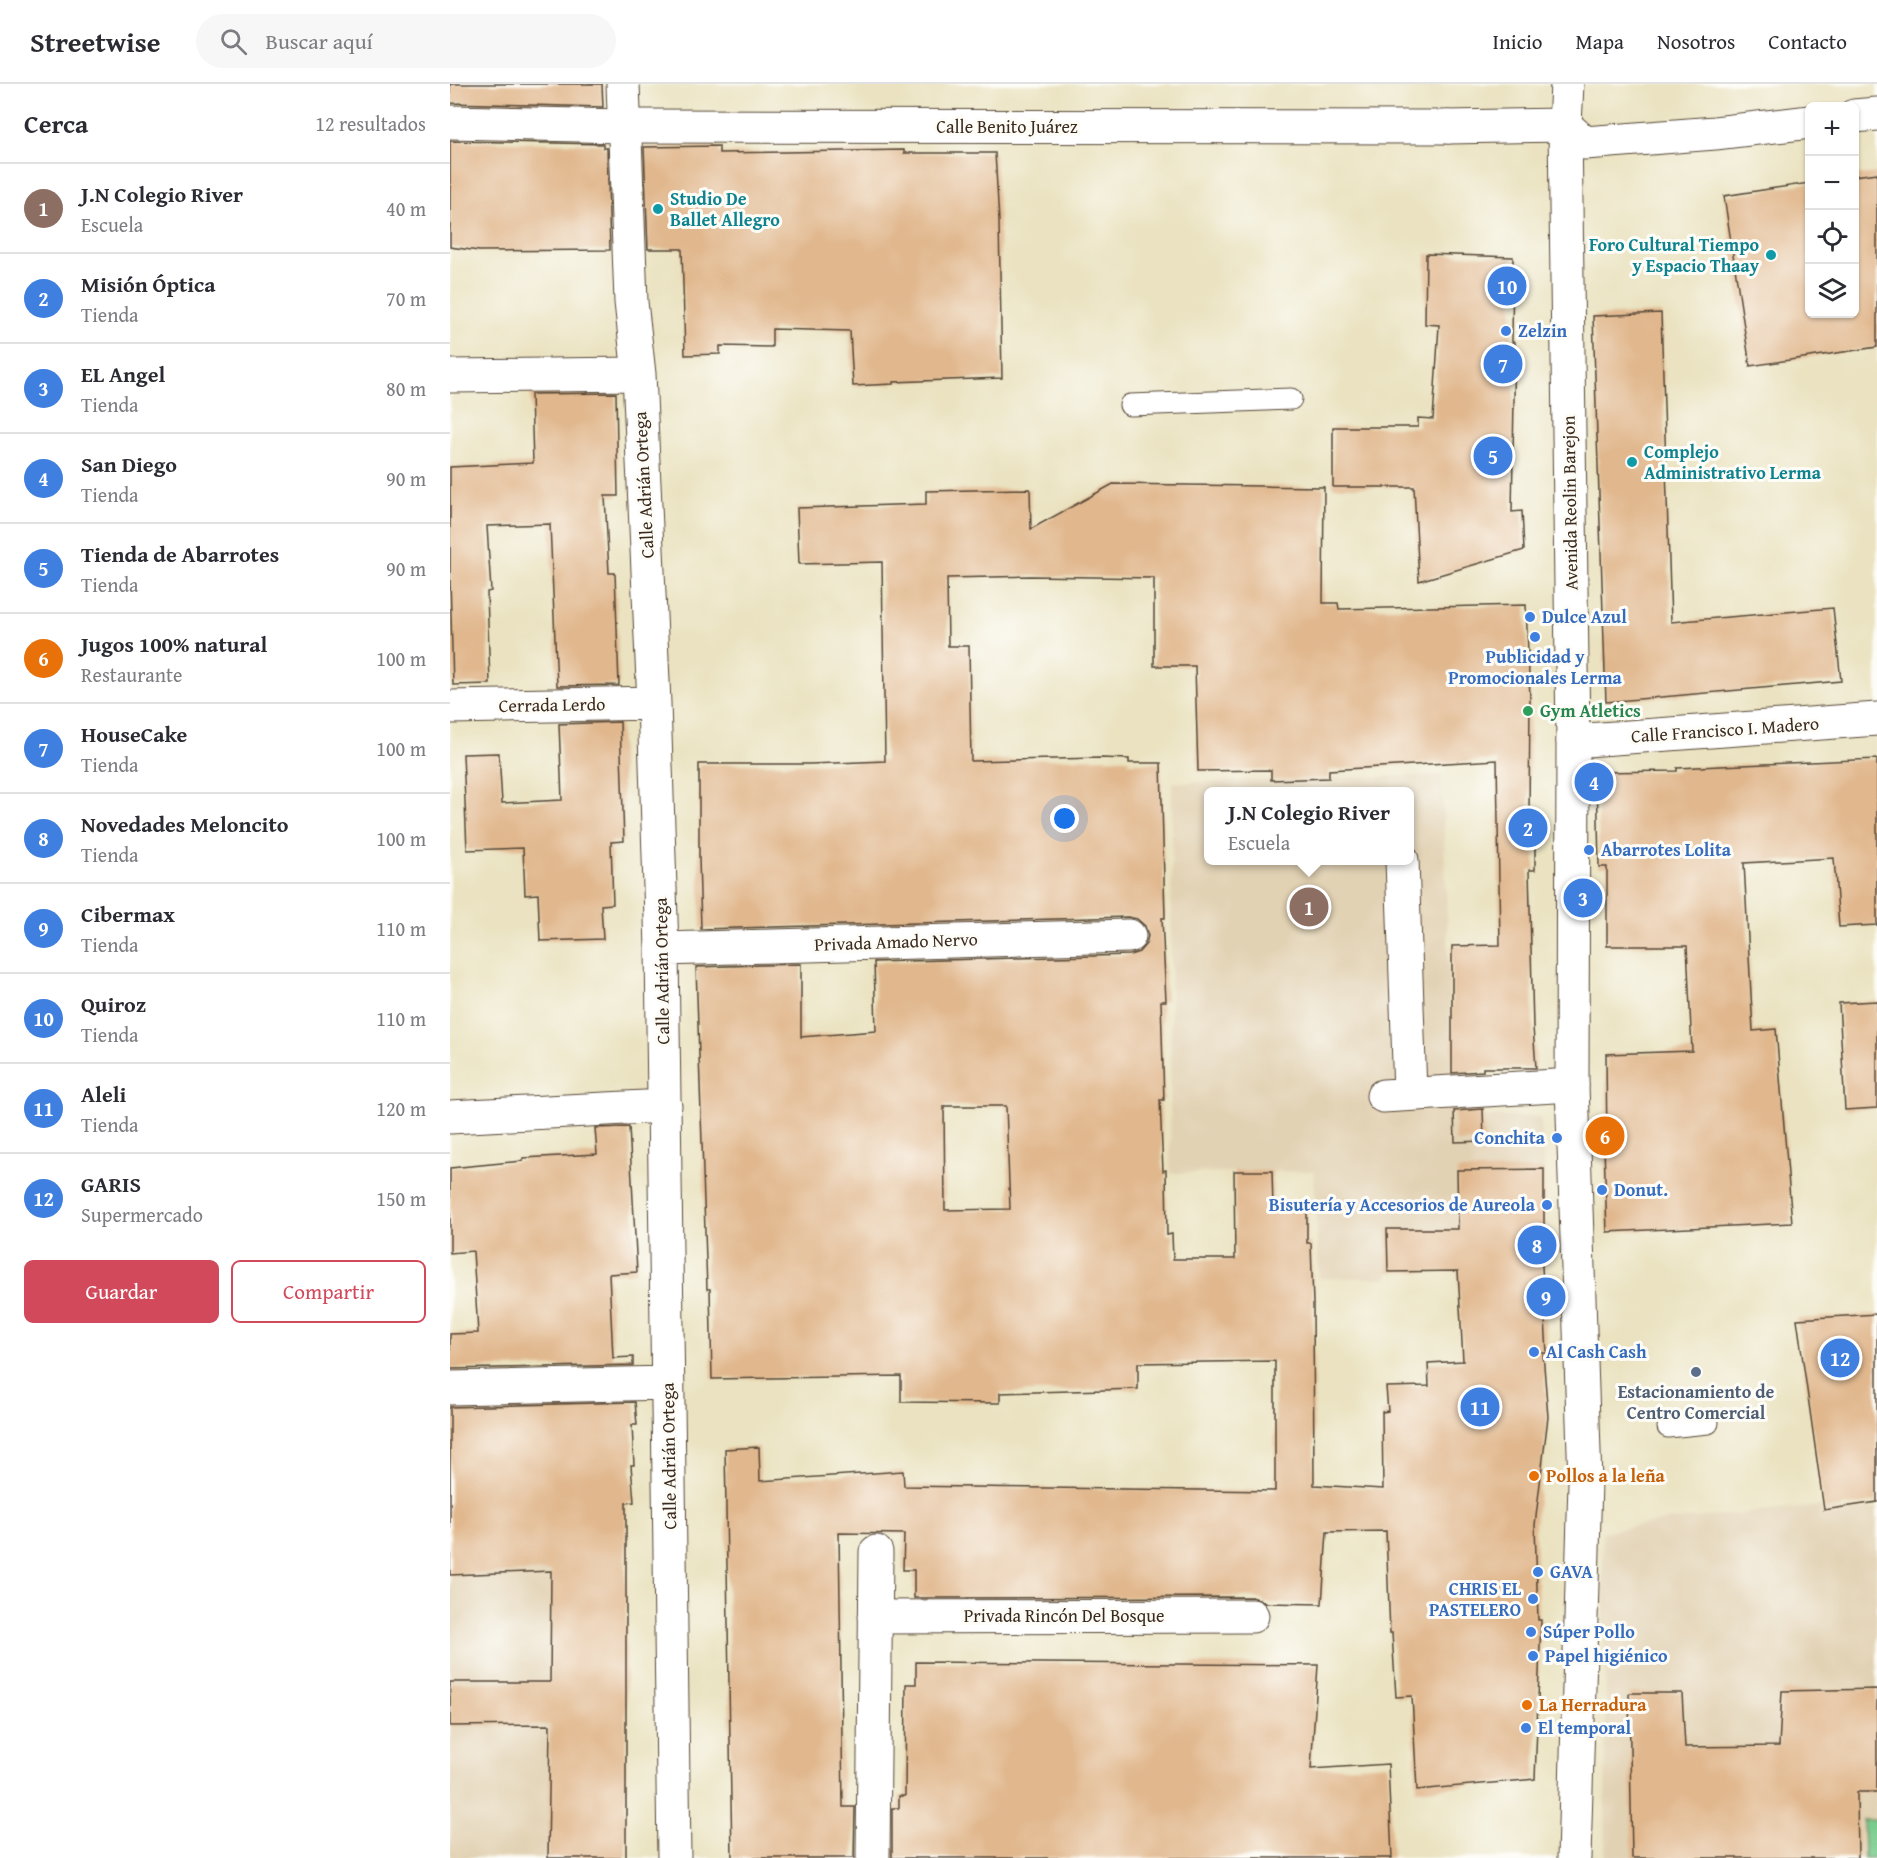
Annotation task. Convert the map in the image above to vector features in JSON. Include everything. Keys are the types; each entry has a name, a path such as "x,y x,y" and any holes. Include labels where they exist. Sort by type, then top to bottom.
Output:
{"street":[{"name":"Calle Adrián Ortega","path":"623,84 631,302 639,374 654,703 662,949 674,1858"},
{"name":"Avenida Reolin Barejon","path":"1567,84 1564,125 1573,741 1572,1085 1585,1482 1574,1858"},
{"path":"1859,116 1877,114"},
{"name":"Calle Benito Juárez","path":"450,122 623,126 1448,127 1564,125"},
{"path":"1564,125 1585,143 1715,133 1805,122"},
{"path":"450,376 639,374"},
{"name":"Cerrada Lerdo","path":"450,707 654,703"},
{"name":"Calle Francisco I. Madero","path":"1573,741 1877,719"},
{"path":"1402,865 1396,1094 1572,1085"},
{"name":"Privada Amado Nervo","path":"662,949 1130,936"},
{"path":"450,1117 665,1106"},
{"path":"450,1388 668,1383"},
{"path":"873,1858 876,1552"},
{"name":"Privada Rincón Del Bosque","path":"875,1617 1252,1616"}],"lane":[{"path":"1130,405 1291,399"},
{"path":"1668,1427 1708,1423"}],"shaded area":[{"path":"1442,775 1454,1117 1540,1117 1544,1169 1457,1170 1458,1229 1387,1229 1388,1278 1319,1278 1314,1171 1170,1173 1172,783"},
{"path":"1821,1506 1822,1510 1877,1509 1877,1821 1862,1821 1863,1858 1605,1858 1606,1700 1602,1532 1664,1521"},
{"path":"621,1508 626,1530 626,1858 450,1858 450,1530"}],"green space":[{"path":"1863,1820 1877,1820 1877,1858 1864,1858"}],"building":[{"path":"450,84 602,84 603,107 450,103"},
{"path":"450,141 603,144 603,148 607,148 610,250 479,251 450,247"},
{"path":"719,146 719,153 904,150 904,153 995,153 999,221 1002,378 893,382 893,384 853,386 850,331 772,329 772,347 720,346 720,354 685,355 682,249 648,249 644,147"},
{"name":"Foro Cultural Tiempo y Espacio Thaay","path":"1877,173 1877,347 1750,366 1724,196 1805,184 1805,318 1859,318 1859,175"},
{"path":"1426,254 1513,257 1512,342 1515,342 1512,512 1522,511 1524,550 1419,581 1414,487 1333,487 1333,427 1418,427 1418,418 1433,419 1439,325 1425,324"},
{"name":"Complejo Administrativo Lerma","path":"1661,313 1671,622 1833,608 1841,681 1606,702 1593,316"},
{"path":"616,393 618,496 605,496 609,573 615,573 619,685 557,686 550,524 487,526 491,591 487,592 490,684 453,685 450,467 533,463 531,394"},
{"path":"1113,484 1324,487 1323,603 1338,603 1339,609 1526,605 1530,698 1529,815 1535,815 1535,870 1529,870 1536,1068 1483,1068 1483,1071 1452,1073 1452,946 1500,945 1497,760 1329,770 1329,778 1271,780 1271,770 1198,771 1195,666 1154,666 1154,578 1031,576 947,578 948,646 969,646 971,761 1101,758 1129,759 1129,763 1161,763 1165,918 1162,918 1166,1001 1161,1001 1164,1100 1160,1100 1163,1171 1166,1170 1167,1235 1172,1234 1173,1259 1235,1259 1234,1171 1272,1171 1273,1208 1307,1208 1307,1243 1311,1243 1313,1303 1314,1485 1383,1489 1382,1412 1388,1411 1386,1387 1429,1386 1428,1363 1463,1361 1458,1271 1388,1272 1387,1229 1458,1229 1457,1170 1544,1169 1544,1249 1541,1249 1547,1353 1543,1353 1548,1417 1535,1525 1538,1620 1541,1620 1535,1779 1417,1790 1412,1696 1396,1697 1392,1633 1390,1633 1386,1531 1327,1532 1322,1604 1265,1603 1252,1597 914,1598 914,1570 903,1570 904,1534 839,1533 843,1807 855,1807 854,1858 732,1858 725,1449 759,1447 760,1481 903,1471 904,1486 1275,1491 1275,1361 1138,1363 1138,1389 1000,1393 1000,1403 901,1402 901,1376 712,1379 696,967 801,964 801,1037 876,1031 874,962 1130,955 1139,952 1146,944 1148,936 1145,926 1137,919 1128,917 701,929 699,764 885,761 882,562 799,564 797,508 926,504 926,491 1030,489 1031,529","holes":["944,1106 1006,1106 1010,1209 945,1210"]},
{"path":"620,722 624,841 611,842 613,904 601,905 603,939 540,941 538,894 525,895 523,848 467,850 463,754 499,753 502,803 562,800 559,724"},
{"path":"1877,759 1877,925 1839,927 1834,858 1744,863 1753,1031 1776,1029 1792,1223 1607,1232 1604,1148 1607,1148 1606,1054 1692,1051 1687,946 1607,946 1607,867 1599,867 1597,772 1677,771 1677,768"},
{"path":"1877,1001 1877,1108 1845,1110 1839,1003"},
{"path":"1483,1109 1484,1141 1455,1142 1454,1111"},
{"path":"629,1127 637,1272 609,1274 613,1358 633,1357 633,1365 450,1369 450,1334 478,1333 473,1251 450,1253 450,1168 523,1161 523,1158 597,1154 595,1128"},
{"path":"1877,1314 1877,1502 1824,1510 1797,1319"},
{"path":"635,1402 637,1425 632,1425 634,1465 631,1465 634,1502 626,1503 626,1858 548,1858 550,1725 450,1726 450,1682 550,1682 551,1571 450,1575 450,1407"},
{"path":"916,1662 1318,1665 1311,1769 1388,1764 1392,1858 892,1858 892,1808 899,1808 899,1796 905,1796 906,1684 916,1684"},
{"path":"1877,1689 1877,1792 1857,1792 1858,1858 1632,1858 1629,1693 1682,1693 1685,1747 1779,1746 1782,1691"}],"place":[{"name":"Studio De Ballet Allegro","path":"658,209"},
{"name":"Foro Cultural Tiempo y Espacio Thaay","path":"1771,255"},
{"name":"Quiroz","path":"1507,286"},
{"name":"Zelzin","path":"1506,331"},
{"name":"HouseCake","path":"1503,364"},
{"name":"Tienda de Abarrotes","path":"1493,456"},
{"name":"Complejo Administrativo Lerma","path":"1632,462"},
{"name":"Dulce Azul","path":"1530,617"},
{"name":"Publicidad y Promocionales Lerma","path":"1535,637"},
{"name":"Gym Atletics","path":"1528,711"},
{"name":"San Diego","path":"1594,782"},
{"name":"Misión Óptica","path":"1528,828"},
{"name":"Abarrotes Lolita","path":"1589,850"},
{"name":"EL Angel","path":"1583,898"},
{"name":"J.N Colegio River","path":"1309,907"},
{"name":"Jugos 100% natural","path":"1605,1136"},
{"name":"Conchita","path":"1557,1138"},
{"name":"Donut.","path":"1602,1190"},
{"name":"Bisutería y Accesorios de Aureola","path":"1547,1205"},
{"name":"Novedades Meloncito","path":"1537,1245"},
{"name":"Cibermax","path":"1546,1297"},
{"name":"Al Cash Cash","path":"1534,1352"},
{"name":"GARIS","path":"1840,1358"},
{"name":"Estacionamiento de Centro Comercial","path":"1696,1372"},
{"name":"Aleli","path":"1480,1407"},
{"name":"Pollos a la leña","path":"1534,1476"},
{"name":"GAVA","path":"1538,1572"},
{"name":"CHRIS EL PASTELERO","path":"1533,1599"},
{"name":"Súper Pollo","path":"1531,1632"},
{"name":"Papel higiénico","path":"1533,1656"},
{"name":"La Herradura","path":"1527,1705"},
{"name":"El temporal","path":"1526,1728"}]}
